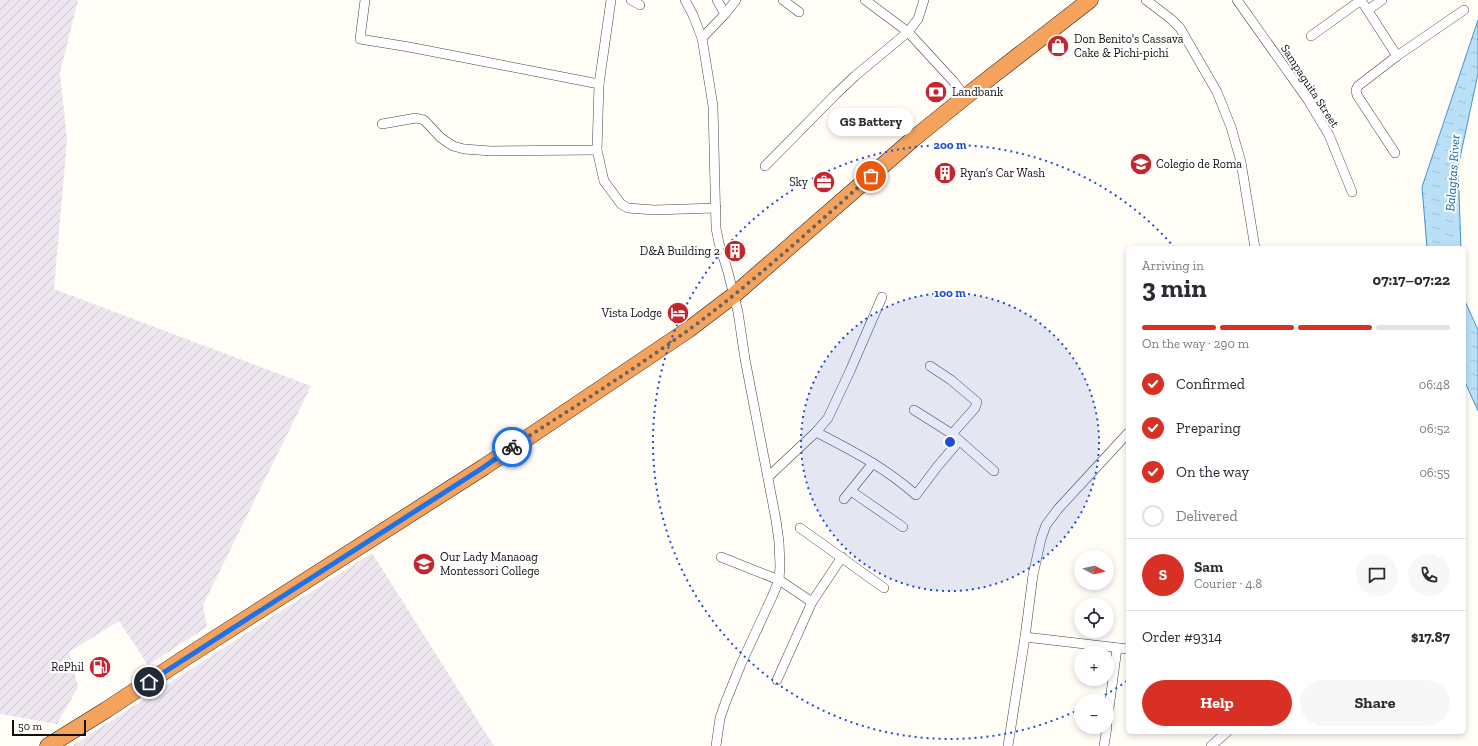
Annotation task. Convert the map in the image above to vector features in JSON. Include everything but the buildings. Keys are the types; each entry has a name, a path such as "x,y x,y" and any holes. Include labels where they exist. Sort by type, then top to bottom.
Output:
{"highway":[{"path":"48,746 484,467 688,330 734,295 912,140 1090,0"}],"street":[{"path":"365,0 360,39 409,47 599,84"},
{"path":"611,0 599,84 596,150 604,180 621,204 628,208 654,210 716,208"},
{"path":"631,0 640,4"},
{"path":"685,0 702,38 713,106 716,228 734,295 779,542 779,580 728,696 720,718 716,746"},
{"path":"717,0 725,14"},
{"path":"702,38 736,0"},
{"path":"782,0 798,12"},
{"path":"865,0 908,32 954,82 965,97"},
{"path":"765,166 840,89 908,32 918,19 924,0"},
{"path":"1146,0 1171,18 1180,28 1217,92 1231,127 1241,162 1255,246"},
{"name":"Sampaguita Street","path":"1237,0 1308,100 1329,135 1352,192"},
{"path":"1311,36 1361,0 1397,56"},
{"path":"1368,10 1382,0"},
{"path":"1395,154 1356,90 1358,86 1397,56 1464,10"},
{"path":"382,124 416,118 424,120 441,138 453,146 464,149 596,150"},
{"path":"768,477 816,432 828,418 882,297"},
{"path":"930,366 951,380 977,402 975,408 952,434"},
{"path":"914,410 952,434 994,471"},
{"path":"816,432 873,463 903,483 916,494 959,441"},
{"path":"1008,746 1033,575 1041,538 1046,525 1058,509 1126,438"},
{"path":"844,499 873,463"},
{"path":"851,491 903,527"},
{"path":"800,528 884,588"},
{"path":"721,557 779,580 812,602"},
{"path":"778,680 812,602 842,557"},
{"path":"1025,637 1126,649"},
{"path":"1111,694 1117,648"},
{"path":"1104,746 1106,734"},
{"path":"1211,746 1225,734"}],"shaded area":[{"path":"0,0 78,0 60,73 67,140 54,289 311,386 203,605 207,627 148,665 119,621 69,652 78,687 57,724 0,714"},
{"path":"372,553 494,746 72,746 287,607"}],"water":[{"name":"Balagtas River","path":"1478,20 1478,74 1458,167 1461,246 1427,246 1422,187"},
{"path":"1466,303 1478,330 1478,411 1466,384"}],"way so far":[{"path":"512,447 627,372 716,310 785,252 871,176"}],"place":[{"name":"Don Benito's Cassava Cake & Pichi-pichi","path":"1058,46"},
{"name":"Landbank","path":"936,92"},
{"name":"Colegio de Roma","path":"1141,164"},
{"name":"Ryan’s Car Wash","path":"945,173"},
{"name":"GS Battery","path":"871,176"},
{"name":"Sky","path":"824,182"},
{"name":"D&A Building 2","path":"735,251"},
{"name":"Vista Lodge","path":"678,313"},
{"name":"Our Lady Manaoag Montessori College","path":"424,564"},
{"name":"RePhil","path":"100,667"}],"route":[{"path":"149,682 433,498 484,467 512,447"}]}
